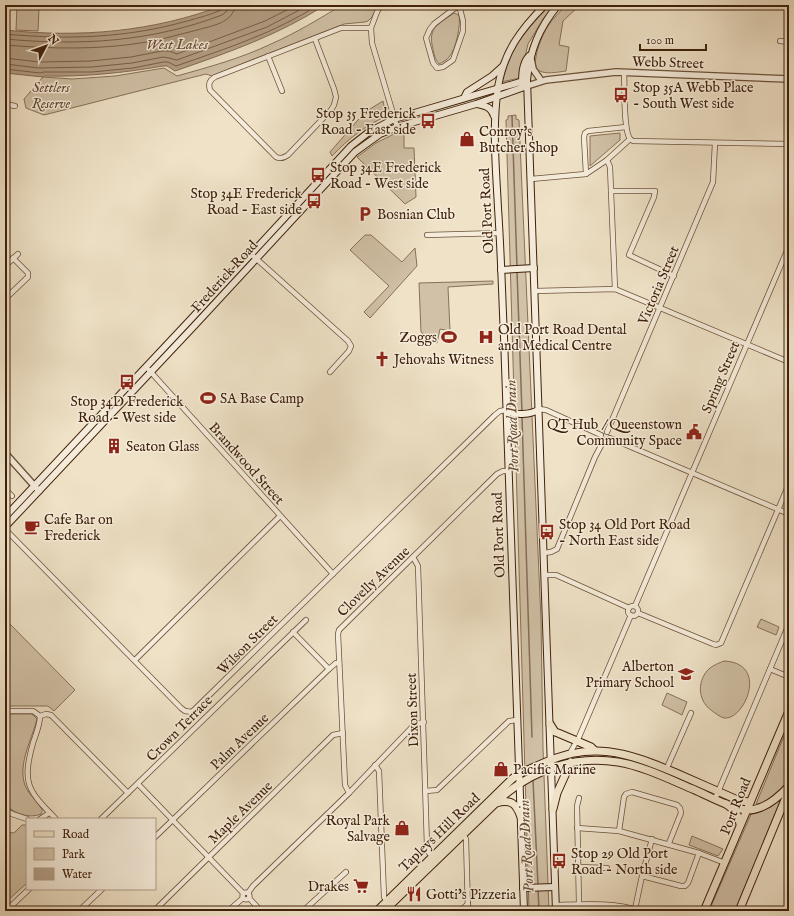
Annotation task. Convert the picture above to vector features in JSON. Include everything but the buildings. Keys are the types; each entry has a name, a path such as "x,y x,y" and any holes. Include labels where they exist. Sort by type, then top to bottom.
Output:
{"main road":[{"name":"Old Port Road","path":"524,911 495,122 502,66 512,45 531,19 545,5"},
{"path":"556,908 531,179 523,70 526,59 530,55 546,22 558,5"},
{"path":"464,98 467,92 492,76 502,66"},
{"name":"Frederick Road","path":"5,528 151,372 351,146 369,132 394,119 464,98 525,84"},
{"name":"Frederick Road","path":"5,517 146,367 354,152 380,134 397,127 497,97 525,84"},
{"path":"476,104 486,106 492,110 495,122"},
{"path":"501,270 534,268"},
{"path":"506,410 513,414 534,413 539,409"},
{"name":"Port Road","path":"704,911 789,710"},
{"path":"550,724 555,732 591,747 594,750"},
{"path":"550,760 570,753 594,750 620,753 633,756 667,769 743,802 750,802"},
{"name":"Tapleys Hill Road","path":"377,911 388,903 435,859 512,779 520,773 550,760"},
{"path":"550,768 570,762 594,760 619,762 664,777 726,804 737,813 740,824"},
{"path":"553,809 557,793 570,762"},
{"name":"Tapleys Hill Road","path":"461,833 520,783 550,768"},
{"path":"726,804 747,810 762,807 778,797 789,786"},
{"path":"739,911 786,808 789,790"},
{"path":"496,803 505,801 512,803 518,810 521,817"},
{"path":"523,888 543,886 555,887"},
{"name":"Tapleys Hill Road","path":"384,911 388,903"}],"street":[{"path":"69,5 82,5"},
{"path":"381,5 371,28 372,43 397,127"},
{"path":"459,5 464,21 463,31 452,60 443,68 437,68 432,63 426,38 434,24 459,5"},
{"path":"315,39 336,93 334,105 288,155 282,158 276,157 212,93 209,86 211,80 215,77 341,28 371,28"},
{"path":"780,42 789,42"},
{"path":"530,55 532,66 543,79"},
{"path":"268,56 282,92"},
{"path":"624,73 626,127 628,137 633,142 789,144"},
{"name":"Webb Street","path":"525,84 543,79 624,73 789,79"},
{"path":"5,104 15,106"},
{"path":"586,174 585,133 588,131 626,127"},
{"path":"531,179 586,174 607,160 630,139"},
{"name":"Victoria Street","path":"607,432 713,182 715,143"},
{"path":"607,160 610,167 615,289"},
{"path":"611,191 655,191 654,197 629,255 674,276"},
{"path":"427,235 500,233"},
{"name":"Spring Street","path":"635,606 789,246"},
{"path":"5,266 18,254"},
{"path":"254,256 348,341 351,346 349,351 330,372"},
{"path":"5,299 28,277 28,273 13,258"},
{"path":"535,291 615,289 747,343 789,362"},
{"name":"Brandwood Street","path":"146,367 333,574"},
{"path":"539,409 546,410 601,435 604,440"},
{"name":"Wilson Street","path":"5,528 181,708 185,711 192,712 495,415 500,411 506,410"},
{"path":"601,435 604,432 607,432 610,434 610,438"},
{"path":"544,553 557,549 595,457 604,440 610,438 789,514"},
{"path":"6,454 39,491"},
{"name":"Clovelly Avenue","path":"349,793 345,785 339,663 339,630 497,474 508,470"},
{"path":"631,615 636,615 638,613 713,644 719,645 789,484"},
{"path":"5,489 12,496"},
{"path":"135,660 280,516"},
{"name":"Dixon Street","path":"413,557 418,566 427,846 429,853 435,859"},
{"path":"544,575 556,576 629,608 635,606 638,608 638,613"},
{"path":"570,753 579,737 631,615 629,613 629,608"},
{"name":"Crown Terrace","path":"102,818 306,620"},
{"path":"715,799 789,624"},
{"path":"293,632 329,669"},
{"name":"Palm Avenue","path":"156,837 329,669 336,663 339,663"},
{"path":"770,669 789,677"},
{"path":"5,711 33,711 40,716"},
{"path":"664,777 691,713"},
{"path":"40,716 46,714 51,715 128,793"},
{"path":"40,716 28,760 28,783 38,801 55,818"},
{"path":"426,791 437,790 509,721 518,720"},
{"path":"228,911 349,793 414,725 424,722"},
{"name":"Maple Avenue","path":"154,911 333,736 343,733"},
{"path":"375,765 379,771 384,897 388,903"},
{"path":"138,784 261,911"},
{"path":"619,831 624,797 626,794 632,792 677,805 680,808 681,813 668,843"},
{"path":"579,798 577,806 579,904"},
{"path":"5,809 12,814 26,819"},
{"path":"42,818 49,813"},
{"path":"577,828 619,831 668,843 725,863"},
{"path":"461,833 466,839 468,911"},
{"path":"635,909 652,839"},
{"path":"642,876 685,886 699,853"},
{"path":"578,867 607,868"},
{"path":"303,911 346,872"},
{"path":"6,911 28,890"},
{"path":"79,911 101,890"},
{"path":"460,911 468,904"},
{"path":"556,908 579,904 617,906 642,911"}],"green space":[{"name":"Settlers Reserve","path":"342,5 378,5 372,17 368,21 344,24 212,76 206,74 44,115 26,108 24,99 43,77 72,79 115,76 164,68 177,76 249,54 298,31"},
{"path":"550,5 554,5 543,19 528,44 520,78 501,82 504,70 520,40"},
{"path":"566,5 580,5 563,21 559,45 569,47 566,71 552,73 541,72 538,70 535,61 541,41 550,23"},
{"path":"17,6 39,8 38,31 16,30"},
{"path":"454,13 459,15 459,30 456,43 452,54 445,61 439,64 434,55 432,42 433,31 439,23"},
{"path":"383,101 386,116 357,133 332,156 330,152 365,112"},
{"path":"516,115 516,119 519,120 541,620 543,748 549,911 529,911 506,120 508,119 508,116"},
{"path":"404,129 404,148 414,148 416,197 405,204 357,157 376,143"},
{"path":"620,133 620,140 590,166 590,136"},
{"path":"365,235 371,235 402,262 415,248 417,266 370,318 364,312 389,286 350,250"},
{"path":"493,281 493,284 448,287 450,331 440,329 437,343 421,332 419,283"},
{"path":"5,619 75,690 54,711 48,706 5,706"},
{"path":"761,619 779,627 776,635 757,627"},
{"path":"724,661 738,664 746,671 749,681 749,691 745,702 739,711 732,716 724,718 706,706 700,689 703,678 710,668"},
{"path":"667,693 687,702 682,715 662,705"},
{"path":"5,714 32,714 37,719 27,750 23,766 23,774 25,786 42,809 41,814 32,816 22,814 5,805"},
{"path":"789,724 789,776 785,785 764,803 756,804"},
{"path":"779,800 780,803 735,911 709,911 752,812 771,807"},
{"path":"22,825 26,825 26,884 6,902 5,832 14,833"},
{"path":"692,836 723,849 718,856 689,845"}],"water":[{"name":"West Lakes","path":"224,5 325,5 271,34 233,50 175,71 167,66 163,66 118,73 74,76 43,77 5,73 5,30 61,33 116,31 170,21"}],"waterway":[{"name":"Port Road Drain","path":"512,116 517,267"},
{"name":"Port Road Drain","path":"517,271 522,413"},
{"name":"Port Road Drain","path":"522,417 532,737"},
{"name":"Port Road Drain","path":"533,780 538,885"},
{"name":"Port Road Drain","path":"538,889 539,911"}],"place":[{"name":"Stop 35A Webb Place - South West side","path":"621,95"},
{"name":"Stop 35 Frederick Road - East side","path":"428,121"},
{"name":"Conroy's Butcher Shop","path":"467,139"},
{"name":"Stop 34E Frederick Road - West side","path":"318,175"},
{"name":"Stop 34E Frederick Road - East side","path":"314,201"},
{"name":"Bosnian Club","path":"365,214"},
{"name":"Zoggs","path":"449,337"},
{"name":"Old Port Road Dental and Medical Centre","path":"486,337"},
{"name":"Jehovahs Witness","path":"382,359"},
{"name":"Stop 34D Frederick Road - West side","path":"127,382"},
{"name":"SA Base Camp","path":"208,398"},
{"name":"QT Hub / Queenstown Community Space","path":"694,432"},
{"name":"Seaton Glass","path":"114,446"},
{"name":"Cafe Bar on Frederick","path":"32,527"},
{"name":"Stop 34 Old Port Road - North East side","path":"547,532"},
{"name":"Alberton Primary School","path":"686,674"},
{"name":"Pacific Marine","path":"501,769"},
{"name":"Royal Park Salvage","path":"402,828"},
{"name":"Stop 29 Old Port Road - North side","path":"559,861"},
{"name":"Drakes","path":"361,886"},
{"name":"Gotti's Pizzeria","path":"414,894"}]}
